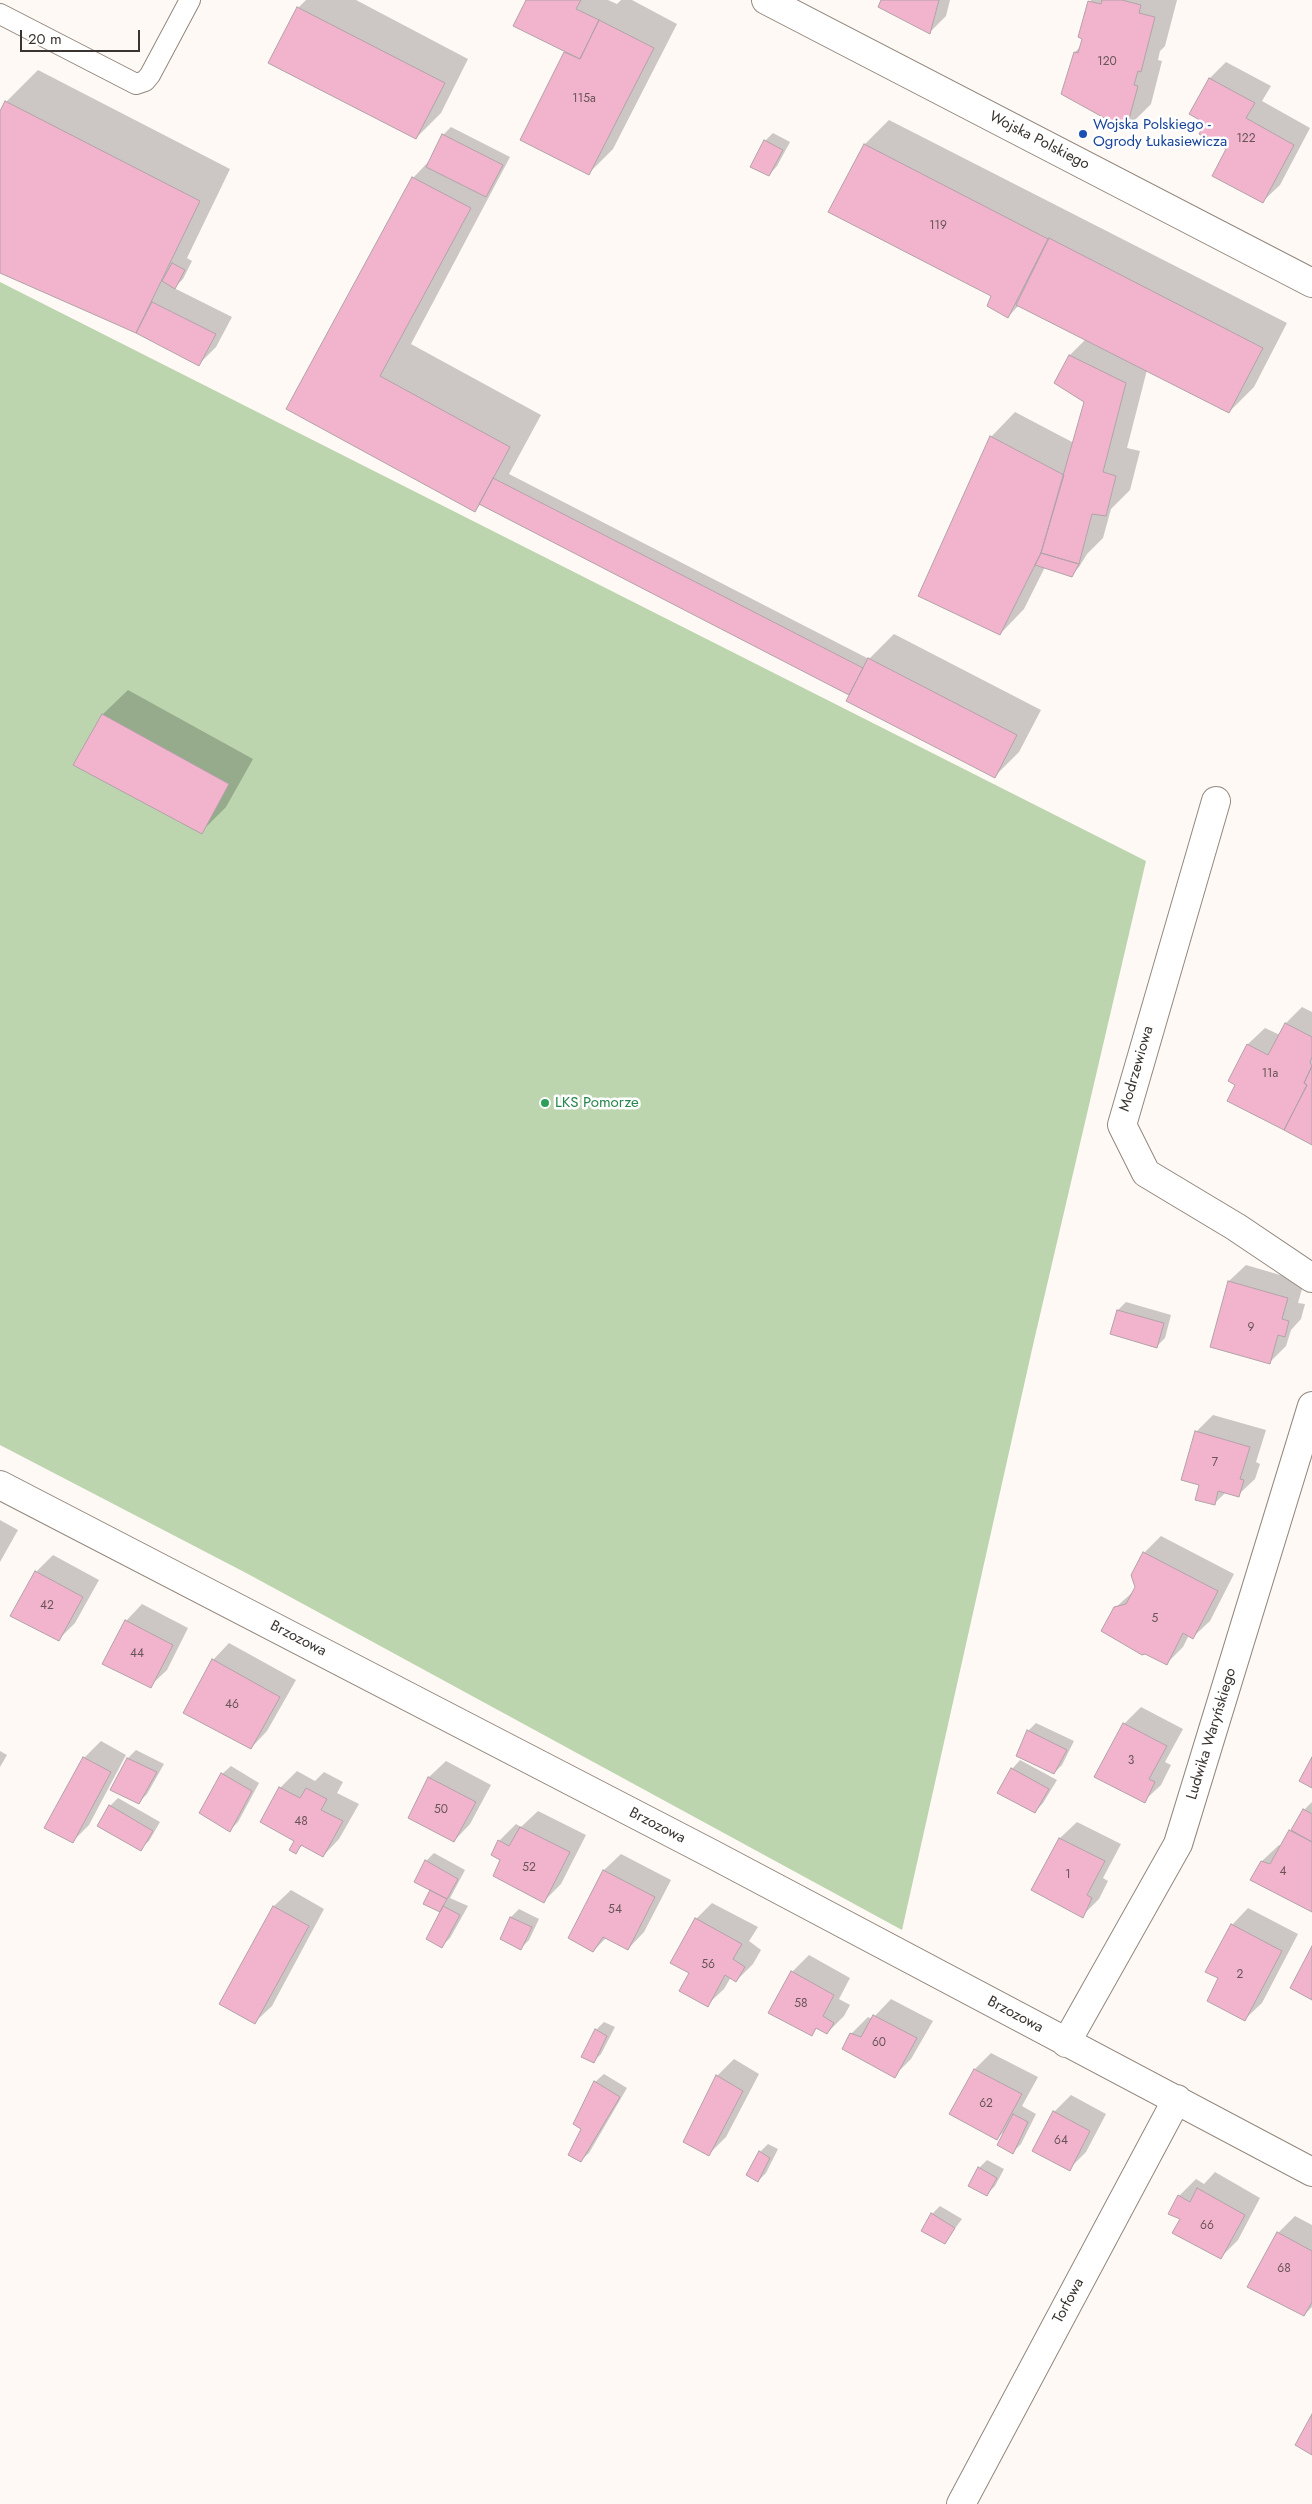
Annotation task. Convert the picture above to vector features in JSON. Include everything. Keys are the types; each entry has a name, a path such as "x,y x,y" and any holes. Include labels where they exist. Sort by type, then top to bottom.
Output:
{"street":[{"name":"Wojska Polskiego","path":"766,0 1312,283"},
{"name":"Modrzewiowa","path":"1216,802 1122,1125 1146,1174 1236,1227 1312,1278"},
{"name":"Ludwika Waryńskiego","path":"1066,2042 1178,1844 1312,1406"},
{"name":"Brzozowa","path":"0,1485 712,1854 1312,2172"},
{"name":"Torfowa","path":"961,2504 1177,2099"}],"lane":[{"path":"0,14 136,84 145,81 150,75 190,0"}],"green space":[{"name":"LKS Pomorze","path":"0,282 1146,861 1033,1345 902,1930 248,1574 0,1445"}],"building":[{"path":"526,0 581,0 576,9 599,20 580,59 513,26"},
{"path":"881,0 939,0 930,34 878,7"},
{"path":"1102,0 1122,0 1141,5 1139,13 1155,17 1141,72 1138,71 1134,85 1138,86 1126,130 1061,94 1074,52 1078,53 1082,39 1078,37 1088,1 1101,4"},
{"path":"297,7 445,83 416,139 268,63"},
{"path":"599,20 654,48 589,175 520,140 564,52 580,59"},
{"path":"1209,78 1255,103 1246,118 1294,145 1263,203 1212,176 1226,149 1199,134 1205,123 1189,114"},
{"path":"5,101 200,201 136,333 0,273 0,111"},
{"path":"442,134 503,165 486,197 426,167"},
{"path":"764,140 783,150 769,176 750,167"},
{"path":"864,144 1048,239 1008,318 987,306 991,296 828,212"},
{"path":"412,177 471,208 380,376 510,447 475,512 286,409"},
{"path":"1049,238 1263,348 1229,413 1016,305"},
{"path":"172,263 185,270 175,289 162,281"},
{"path":"152,302 216,334 199,366 136,333"},
{"path":"1069,355 1126,383 1103,472 1116,476 1106,516 1092,514 1079,564 1041,553 1084,402 1054,383"},
{"path":"990,436 1064,475 1041,553 1000,635 918,596"},
{"path":"493,478 863,668 849,695 479,504"},
{"path":"1041,553 1079,564 1072,577 1035,565"},
{"path":"868,658 1017,735 995,778 846,701"},
{"path":"102,714 229,784 202,834 73,765"},
{"path":"1285,1023 1312,1037 1312,1057 1310,1062 1312,1066 1304,1083 1307,1085 1284,1130 1227,1101 1235,1085 1228,1081 1247,1044 1268,1055"},
{"path":"1312,1066 1312,1145 1284,1130 1307,1085 1304,1083"},
{"path":"1228,1281 1288,1298 1282,1319 1289,1321 1285,1337 1278,1335 1270,1364 1210,1347"},
{"path":"1117,1310 1164,1323 1157,1348 1110,1334"},
{"path":"1195,1431 1250,1447 1240,1479 1244,1480 1239,1497 1218,1491 1215,1505 1195,1500 1199,1485 1181,1480"},
{"path":"1143,1552 1218,1591 1193,1639 1183,1633 1167,1665 1145,1654 1142,1655 1101,1631 1114,1607 1126,1604 1135,1587 1131,1575"},
{"path":"35,1571 83,1597 59,1641 10,1616"},
{"path":"125,1620 173,1645 151,1688 102,1664"},
{"path":"212,1659 280,1697 251,1749 183,1713"},
{"path":"1123,1723 1167,1746 1149,1779 1155,1782 1145,1803 1094,1777"},
{"path":"1027,1730 1067,1750 1054,1774 1016,1756"},
{"path":"83,1757 111,1772 73,1843 44,1828"},
{"path":"1312,1757 1312,1788 1299,1781"},
{"path":"127,1758 157,1772 139,1804 110,1790"},
{"path":"1011,1768 1049,1789 1035,1813 997,1793"},
{"path":"221,1773 252,1791 230,1832 199,1813"},
{"path":"428,1777 476,1802 454,1842 408,1818"},
{"path":"279,1787 300,1798 306,1788 327,1799 321,1810 343,1821 323,1857 301,1845 296,1854 289,1850 294,1841 260,1822"},
{"path":"109,1805 153,1831 141,1851 97,1826"},
{"path":"1303,1809 1312,1814 1312,1842 1291,1830"},
{"path":"520,1827 570,1852 544,1903 493,1876 500,1860 491,1855 498,1840 509,1846"},
{"path":"1289,1830 1312,1842 1312,1912 1250,1880 1261,1861 1270,1864"},
{"path":"1059,1838 1105,1861 1087,1895 1092,1898 1083,1918 1031,1890"},
{"path":"425,1860 458,1879 447,1899 414,1882"},
{"path":"603,1870 655,1897 628,1950 603,1937 593,1952 568,1938"},
{"path":"430,1890 447,1899 440,1912 423,1904"},
{"path":"273,1906 309,1926 255,2024 219,2004"},
{"path":"443,1906 460,1915 442,1948 426,1939"},
{"path":"510,1917 532,1927 521,1950 500,1939"},
{"path":"695,1918 742,1944 733,1959 745,1967 736,1982 725,1975 708,2007 679,1991 689,1973 670,1963"},
{"path":"1231,1924 1282,1951 1245,2021 1207,2001 1218,1978 1205,1972"},
{"path":"1312,1946 1312,2000 1290,1988"},
{"path":"791,1971 834,1995 823,2016 834,2023 827,2034 816,2028 812,2036 768,2013"},
{"path":"873,2015 917,2038 895,2078 842,2049 850,2033 861,2037"},
{"path":"595,2029 607,2036 594,2063 581,2057"},
{"path":"974,2069 1022,2094 997,2140 949,2114"},
{"path":"716,2075 743,2091 709,2156 683,2142"},
{"path":"594,2081 620,2097 581,2162 568,2155 581,2129 573,2124"},
{"path":"1053,2111 1090,2131 1070,2171 1032,2151"},
{"path":"1013,2114 1028,2122 1013,2154 997,2145"},
{"path":"759,2151 770,2158 758,2182 746,2175"},
{"path":"978,2167 997,2178 987,2196 968,2186"},
{"path":"1197,2188 1245,2215 1221,2259 1172,2233 1180,2219 1168,2214 1178,2195 1190,2202"},
{"path":"931,2213 955,2228 945,2244 921,2231"},
{"path":"1277,2232 1312,2251 1312,2302 1304,2316 1247,2287"},
{"path":"1312,2414 1312,2455 1295,2445"}],"place":[{"name":"Wojska Polskiego - Ogrody Łukasiewicza","path":"1083,134"},
{"name":"LKS Pomorze","path":"545,1103"}]}
